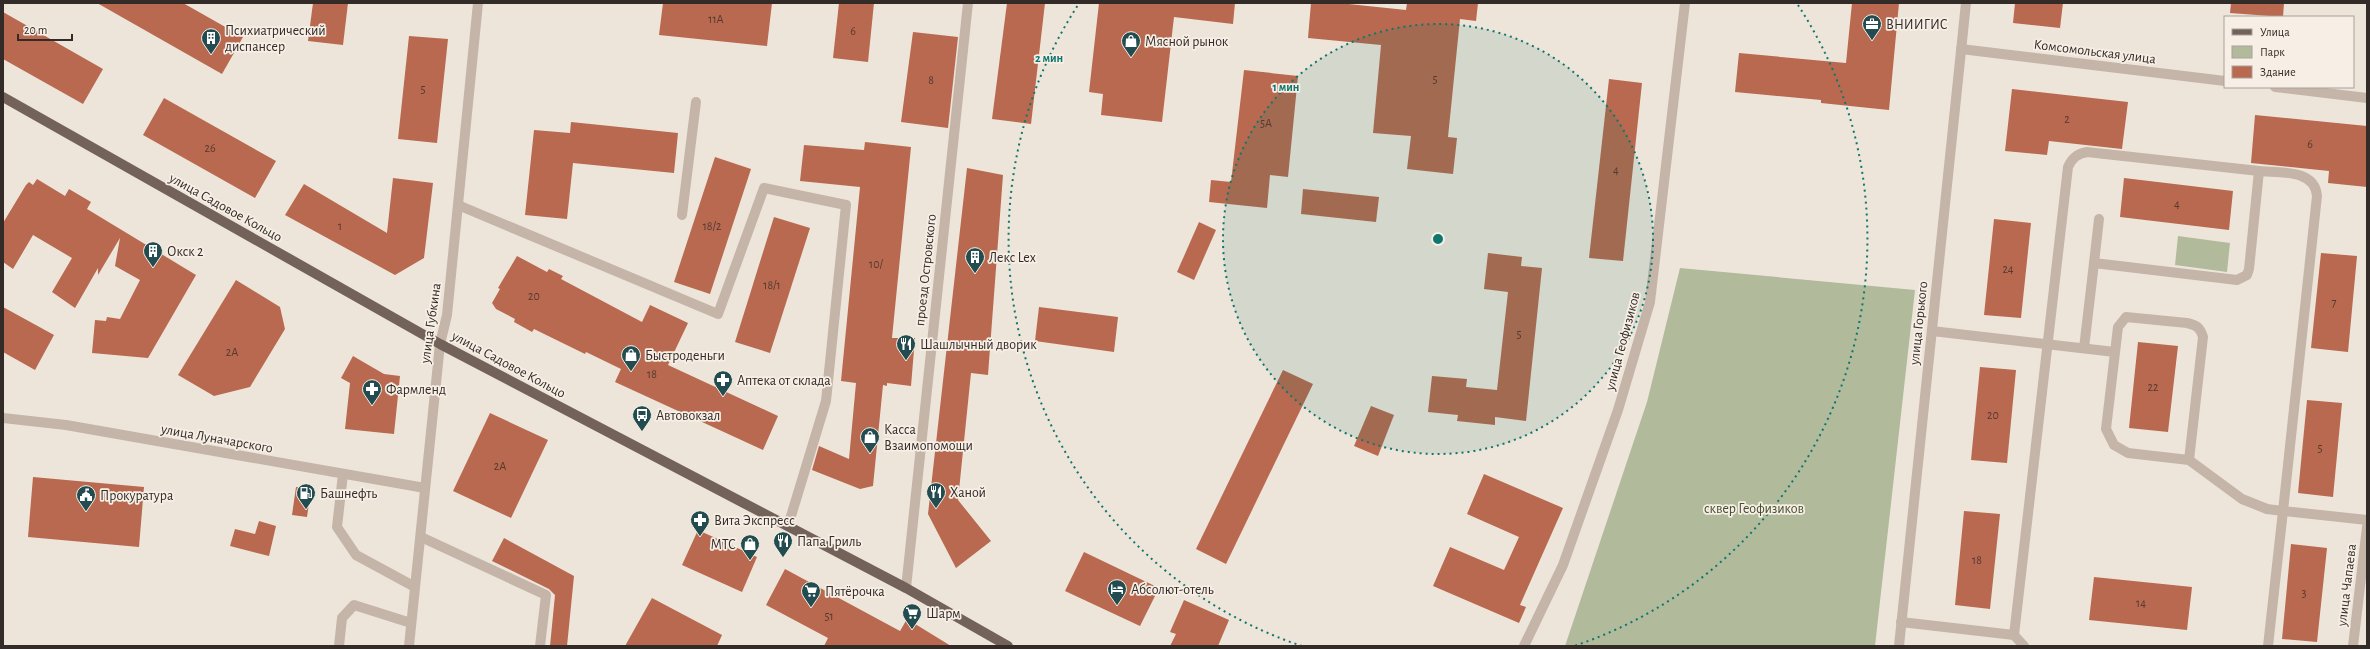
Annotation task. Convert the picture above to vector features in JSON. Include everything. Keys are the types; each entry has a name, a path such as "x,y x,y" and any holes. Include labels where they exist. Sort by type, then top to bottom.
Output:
{"main road":[{"name":"улица Садовое Кольцо","path":"3,97 440,344 906,588 1008,646"}],"street":[{"name":"улица Губкина","path":"409,646 440,344 447,315 478,3"},
{"name":"проезд Островского","path":"906,588 968,3"},
{"name":"улица Геофизиков","path":"1524,646 1563,565 1618,410 1650,302 1685,3"},
{"name":"улица Горького","path":"1899,646 1966,3"},
{"name":"Комсомольская улица","path":"1961,49 2224,81"},
{"path":"2283,88 2367,98"},
{"path":"682,215 696,102"},
{"path":"2014,635 2068,167 2071,160 2079,154 2087,152 2305,176 2312,180 2316,187 2268,646"},
{"path":"2094,263 2237,280 2242,278 2249,269 2259,171"},
{"path":"458,205 718,314 764,188 846,205 826,401 788,526"},
{"path":"2084,348 2099,218"},
{"path":"2189,460 2203,336 2201,331 2196,325 2187,322 2126,317 2118,326 2106,429 2108,438 2120,450 2128,453 2189,460 2242,499 2267,509 2367,520"},
{"path":"1932,331 2115,352"},
{"name":"улица Луначарского","path":"3,418 66,425 425,488"},
{"path":"342,474 337,527 356,555 415,587"},
{"name":"улица Чапаева","path":"2353,646 2367,527"},
{"path":"421,537 546,595 540,646"},
{"path":"339,646 342,618 354,605 411,623"},
{"path":"1901,622 2014,635 2024,646"}],"green space":[{"path":"2178,236 2230,243 2227,272 2175,265"},
{"name":"cквер Геофизиков","path":"1680,268 1915,290 1875,646 1565,646 1647,402"}],"building":[{"name":"Психиатрический диспансер","path":"97,3 183,3 243,37 222,74"},
{"path":"313,3 348,3 343,45 308,41"},
{"path":"663,3 772,3 767,46 659,35"},
{"path":"839,3 874,3 868,62 833,58"},
{"path":"1007,3 1045,3 1031,124 992,119"},
{"name":"Мясной рынок","path":"1099,3 1235,3 1233,24 1174,17 1162,122 1101,115 1103,94 1089,92"},
{"path":"1311,3 1339,3 1406,10 1407,3 1478,3 1476,21 1460,19 1448,137 1457,138 1453,174 1407,169 1411,136 1373,133 1381,45 1308,38"},
{"name":"ВНИИГИС","path":"1852,3 1899,3 1889,110 1821,103 1821,100 1735,92 1739,53 1846,63"},
{"path":"2015,3 2063,3 2060,28 2013,23"},
{"path":"2231,3 2284,3 2283,16 2230,13"},
{"path":"3,12 103,69 83,104 3,59"},
{"path":"913,32 958,37 948,128 901,122"},
{"path":"409,36 448,39 437,143 398,139"},
{"path":"1244,70 1298,76 1288,177 1270,175 1267,208 1209,202 1211,180 1231,182"},
{"path":"1609,79 1642,83 1623,261 1589,258"},
{"path":"2012,89 2128,102 2122,149 2049,141 2047,155 2005,151"},
{"path":"164,98 276,161 255,198 143,135"},
{"path":"2255,115 2367,126 2367,187 2328,183 2329,171 2251,163"},
{"path":"571,122 678,133 674,173 573,163 567,219 525,215 534,130 570,133"},
{"path":"865,142 911,147 892,338 915,338 911,386 887,383 887,386 883,385 873,486 860,489 812,470 819,446 849,459 856,383 841,381 860,187 800,181 804,145 864,150"},
{"path":"715,157 751,169 710,294 674,282"},
{"name":"Лекс Lex","path":"967,168 1003,175 988,375 971,373 958,500 991,541 956,568 928,514"},
{"path":"393,178 433,183 424,258 395,275 285,215 304,184 387,233"},
{"path":"2124,178 2233,191 2229,230 2120,217"},
{"name":"Окск 2","path":"37,179 65,196 69,189 91,202 87,209 196,275 148,358 92,353 95,320 106,321 107,317 120,319 140,280 115,266 120,238 98,275 98,268 75,308 52,292 72,258 33,235 13,269 3,262 3,223 26,185 29,182 33,185"},
{"path":"1303,189 1379,197 1376,222 1301,214"},
{"path":"774,217 810,228 770,353 735,342"},
{"path":"1994,219 2031,223 2021,318 1984,315"},
{"path":"1199,222 1216,230 1194,280 1177,272"},
{"path":"1488,253 1522,257 1521,266 1542,268 1526,421 1495,417 1495,425 1457,421 1458,415 1428,412 1432,376 1467,379 1466,387 1497,390 1508,292 1484,289"},
{"path":"2321,253 2357,256 2348,352 2311,348"},
{"path":"517,256 547,272 549,269 563,276 561,279 642,322 650,305 688,323 668,365 778,416 763,450 615,382 621,369 586,352 585,354 534,329 532,332 514,322 515,319 496,309 492,303 500,289 498,288"},
{"path":"236,280 280,307 285,329 250,387 214,396 178,375"},
{"path":"3,307 54,335 35,370 3,352"},
{"path":"1039,307 1118,317 1114,352 1035,341"},
{"path":"2138,342 2178,346 2168,432 2129,428"},
{"path":"353,356 384,374 400,376 394,434 345,429 350,383 341,378"},
{"path":"1980,367 2016,370 2007,463 1971,460"},
{"path":"1283,370 1313,384 1226,564 1196,549"},
{"path":"2307,400 2342,403 2333,497 2298,493"},
{"path":"1371,406 1394,415 1378,456 1354,446"},
{"path":"490,413 548,440 511,518 453,491"},
{"path":"1484,474 1563,508 1520,605 1526,607 1519,623 1433,586 1450,547 1504,570 1519,537 1467,514"},
{"name":"Прокуратура","path":"33,477 144,487 139,547 28,537"},
{"path":"296,487 311,489 307,517 292,515"},
{"path":"1964,511 2000,514 1990,609 1955,605"},
{"path":"259,521 276,526 269,556 230,546 235,529 255,534"},
{"path":"698,530 757,557 742,592 682,565"},
{"path":"504,538 574,576 567,646 550,646 555,595 549,589 492,561"},
{"path":"2291,544 2327,548 2317,642 2282,639"},
{"path":"1084,552 1159,588 1140,626 1065,591"},
{"path":"785,569 900,631 907,619 951,646 824,646 828,638 766,605"},
{"path":"2094,577 2192,587 2187,630 2089,620"},
{"path":"652,598 722,635 717,646 625,646"},
{"path":"1184,600 1229,620 1218,646 1170,646 1176,634 1170,632"}],"place":[{"name":"ВНИИГИС","path":"1872,41"},
{"name":"Психиатрический диспансер","path":"211,55"},
{"name":"Мясной рынок","path":"1131,58"},
{"name":"Окск 2","path":"153,268"},
{"name":"Лекс Lex","path":"975,274"},
{"name":"Шашлычный дворик","path":"906,361"},
{"name":"Быстроденьги","path":"631,372"},
{"name":"Аптека от склада","path":"723,397"},
{"name":"Фармленд","path":"372,406"},
{"name":"Автовокзал","path":"642,432"},
{"name":"Касса Взаимопомощи","path":"870,454"},
{"name":"Ханой","path":"936,509"},
{"name":"Башнефть","path":"306,510"},
{"name":"Прокуратура","path":"86,512"},
{"name":"Вита Экспресс","path":"700,537"},
{"name":"Папа Гриль","path":"783,558"},
{"name":"МТС","path":"750,561"},
{"name":"Абсолют-отель","path":"1117,606"},
{"name":"Пятёрочка","path":"811,608"},
{"name":"Шарм","path":"912,630"}]}
